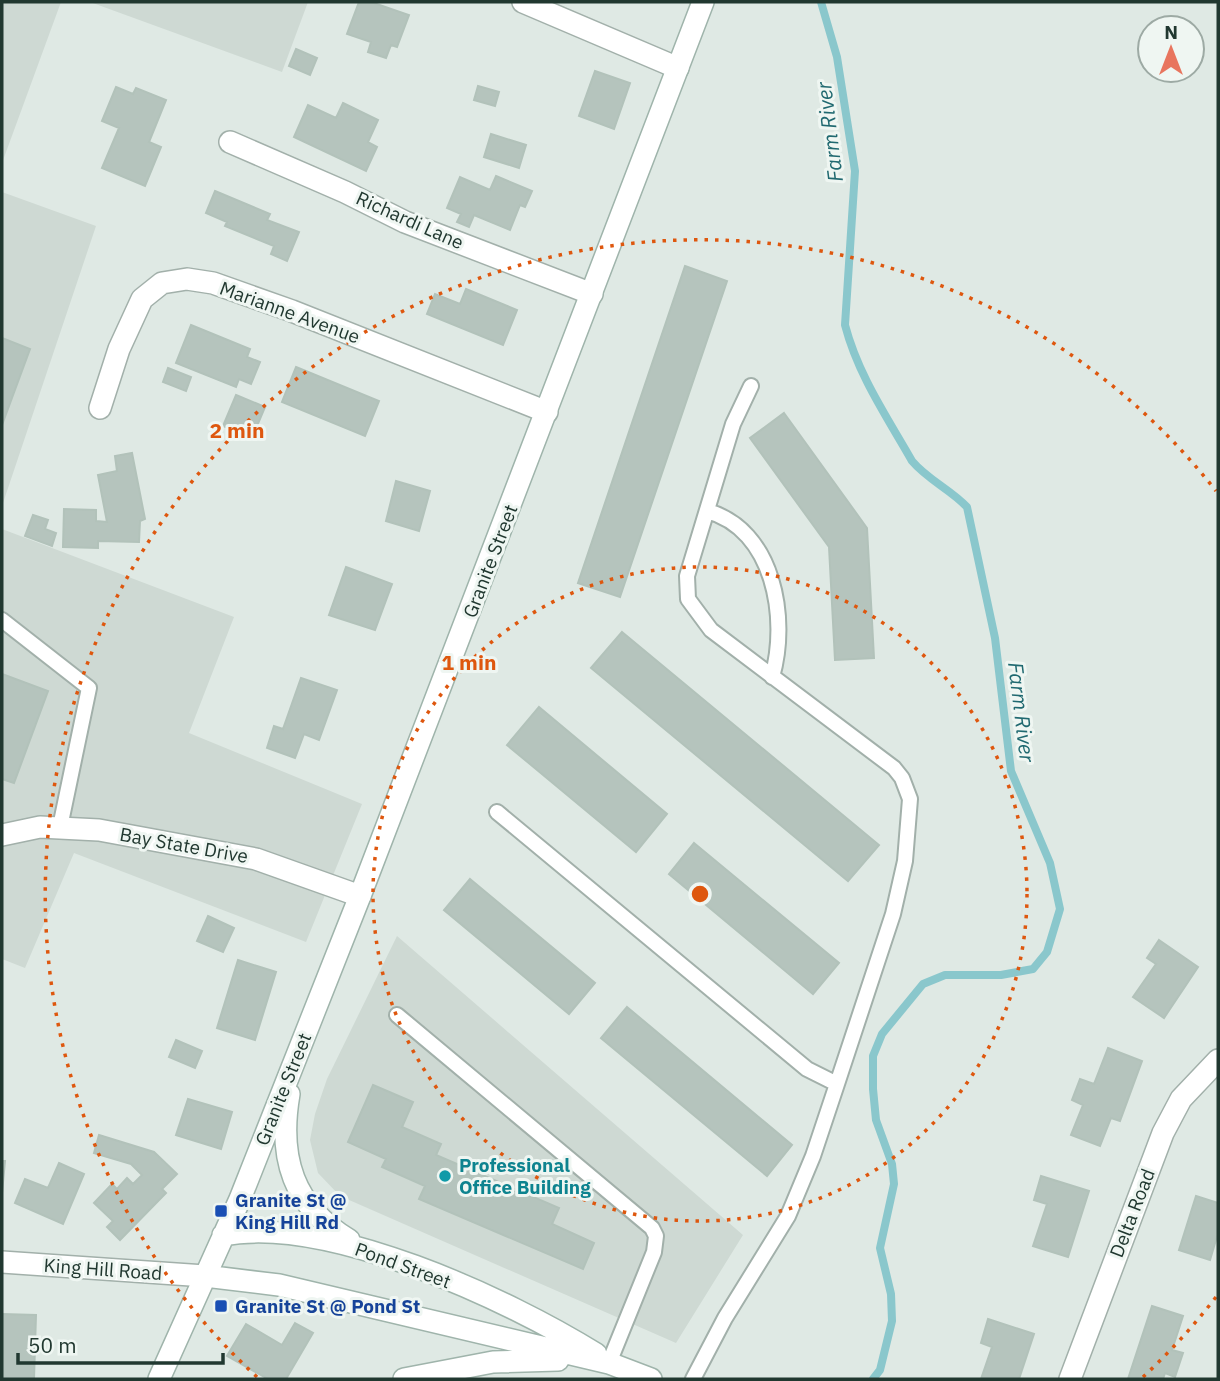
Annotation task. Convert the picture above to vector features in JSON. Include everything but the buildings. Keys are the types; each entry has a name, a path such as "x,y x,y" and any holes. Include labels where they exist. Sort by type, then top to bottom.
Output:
{"main road":[{"path":"523,2 678,68"},
{"name":"Granite Street","path":"223,1235 360,896 704,2"},
{"name":"Richardi Lane","path":"230,142 345,191 405,222 592,294"},
{"name":"Marianne Avenue","path":"100,408 115,359 142,299 162,283 187,279 213,283 292,311 547,412"},
{"name":"Bay State Drive","path":"2,835 60,827 99,830 256,859 360,896"},
{"path":"297,1056 285,1125 288,1162 295,1186 321,1220 347,1239 373,1252"},
{"name":"Delta Road","path":"1070,1379 1163,1133 1181,1098 1218,1060"},
{"name":"Pond Street","path":"223,1235 254,1231 296,1234 373,1252 508,1305 609,1363"},
{"path":"159,1379 223,1235"},
{"name":"King Hill Road","path":"2,1262 205,1276"},
{"name":"Pond Street","path":"205,1276 279,1285 609,1363 651,1379"},
{"path":"404,1379 468,1366 516,1360 609,1363"}],"lane":[{"path":"693,1379 731,1308 788,1216 809,1166 900,887 910,799 902,778 885,760 711,630 688,599 687,576 733,424 751,386"},
{"path":"707,510 739,527 753,542 769,573 779,635 772,677"},
{"path":"2,620 89,688 60,827"},
{"path":"497,812 807,1069 837,1084"},
{"path":"397,1015 652,1228 656,1236 654,1252 609,1363"}],"shaded area":[{"path":"2,2 61,2 2,163"},
{"path":"90,2 308,2 282,72"},
{"path":"2,192 96,226 2,506"},
{"path":"2,529 234,617 189,733 362,804 306,942 74,853 25,968 2,959"},
{"path":"397,936 743,1235 676,1343 340,1196 318,1173 310,1140 315,1114 327,1079"}],"waterway":[{"name":"Farm River","path":"821,2 837,57 855,171 845,325 865,378 912,461 967,507 995,638 1011,771 1050,863 1060,909 1047,952 1033,969 1001,975 945,975 923,984 882,1034 873,1056 876,1120 892,1164 894,1184 880,1248 891,1294 892,1321 880,1370 873,1379"}],"place":[{"name":"Professional Office Building","path":"445,1176"},
{"name":"Granite St @ King Hill Rd","path":"221,1211"},
{"name":"Granite St @ Pond St","path":"221,1306"}]}
